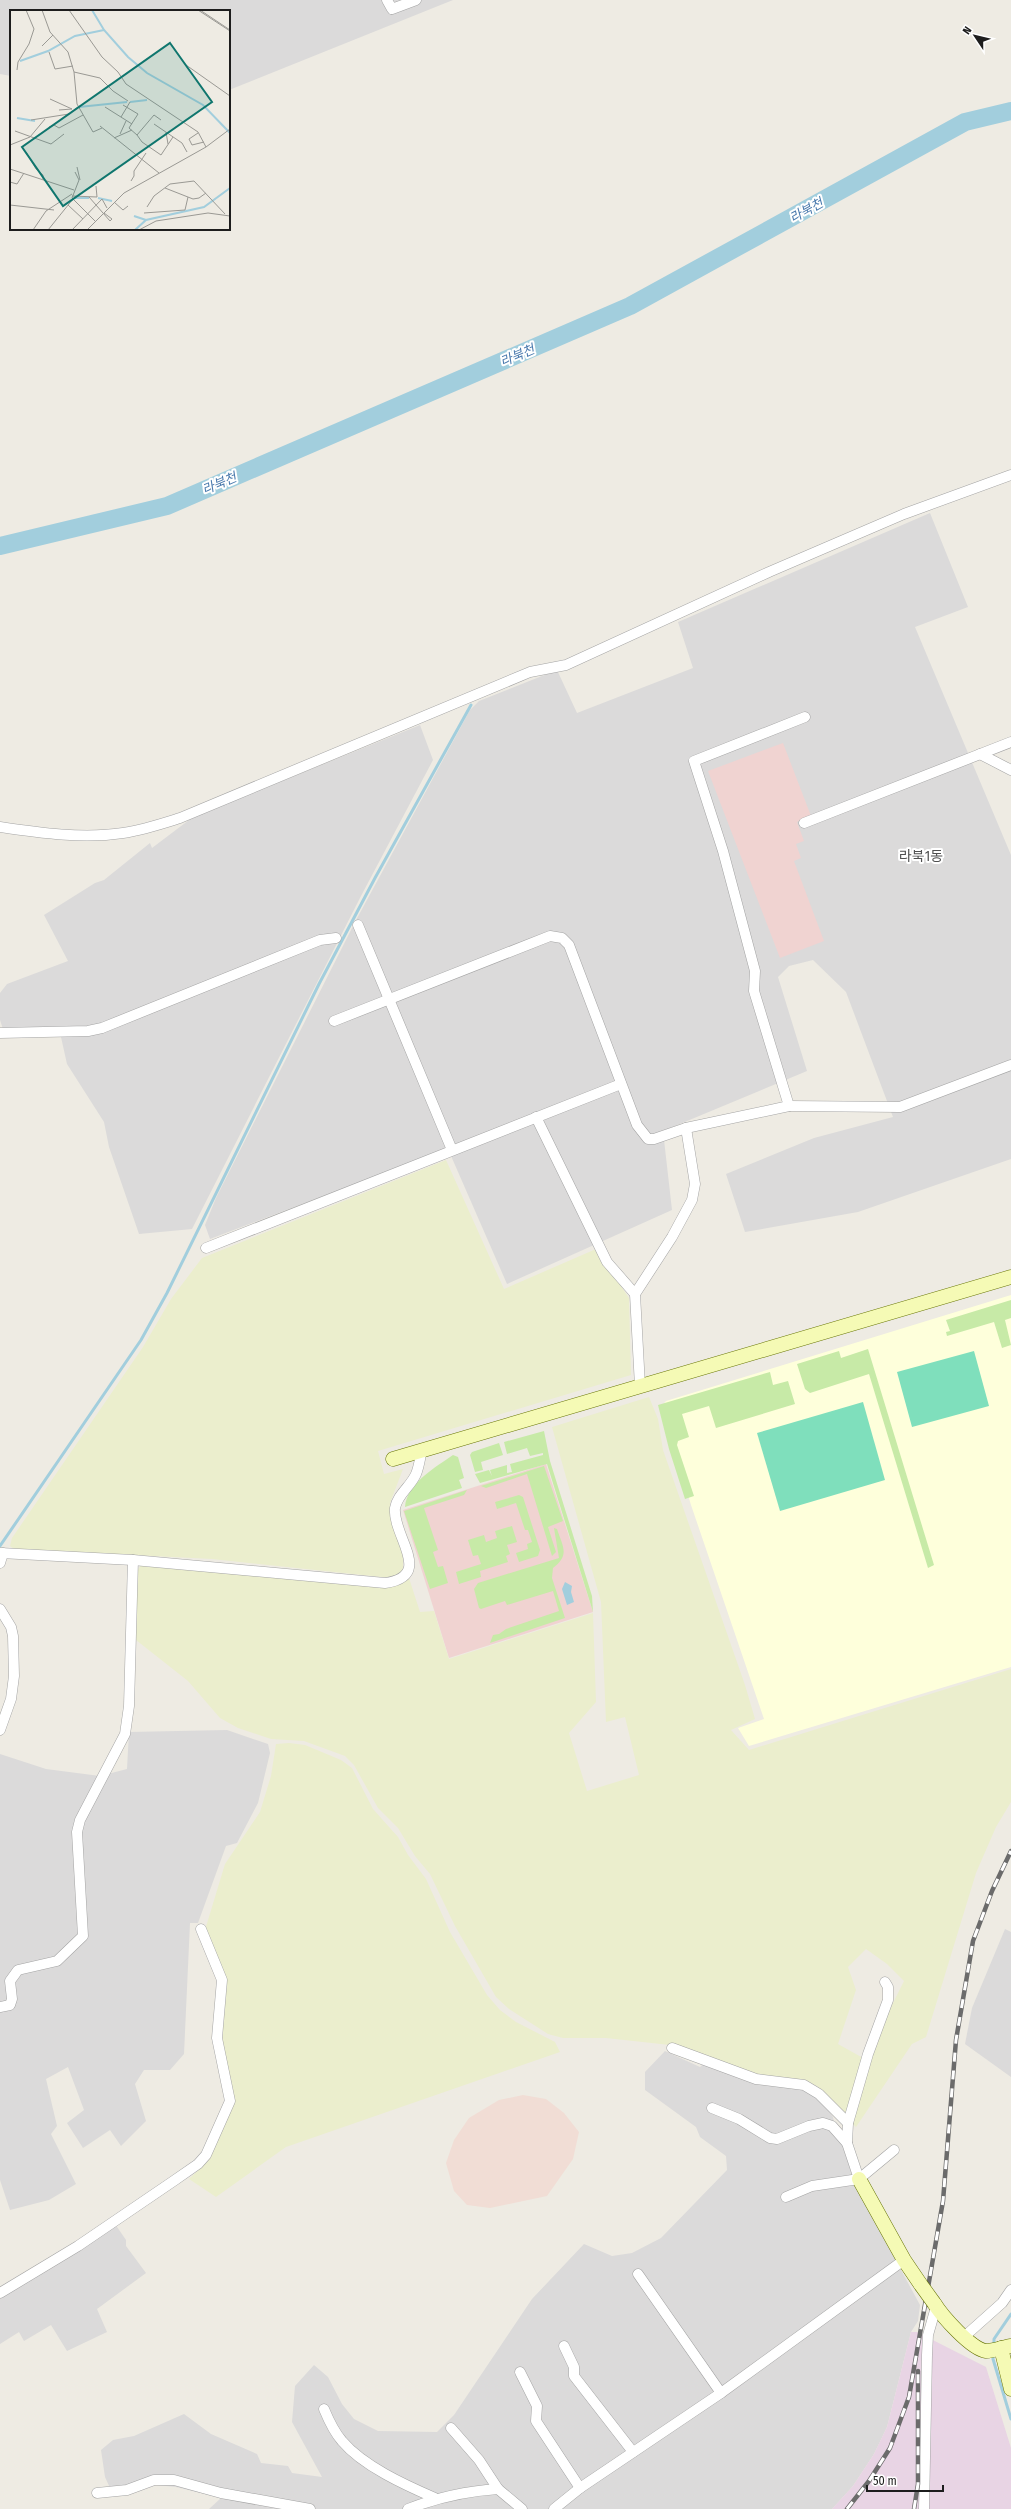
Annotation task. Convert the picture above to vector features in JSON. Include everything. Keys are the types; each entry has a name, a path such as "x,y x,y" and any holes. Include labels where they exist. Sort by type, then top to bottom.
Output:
{"street":[{"path":"387,0 392,9 416,0"},
{"path":"0,827 36,833 122,834 145,829 180,818 530,672 566,664 769,572 904,514 1011,475"},
{"path":"789,1106 754,991 755,971 723,851 694,761 805,717"},
{"path":"804,823 1011,742"},
{"path":"980,754 1011,770"},
{"path":"358,925 452,1150"},
{"path":"334,1021 550,936 557,936 569,945 637,1125 648,1139 654,1139 686,1128 789,1106 900,1107 1011,1065"},
{"path":"0,1033 88,1031 102,1028 320,940 336,938"},
{"path":"206,1248 621,1084"},
{"path":"536,1117 607,1262 635,1294"},
{"path":"640,1386 635,1294 672,1238 692,1200 695,1184 686,1128"},
{"path":"393,1459 1011,1277"},
{"path":"0,1564 1,1553 133,1560 385,1583 395,1582 406,1576 410,1566 408,1554 396,1524 395,1507 416,1475 422,1450"},
{"path":"0,2007 10,2005 12,1999 10,1981 18,1970 57,1961 83,1936 77,1832 80,1820 120,1748 125,1734 129,1706 133,1560"},
{"path":"0,1609 11,1627 13,1636 14,1676 11,1699 0,1730"},
{"path":"0,2294 78,2246 198,2164 206,2154 230,2101 217,2038 222,1980 201,1929"},
{"path":"886,1982 888,1987 888,2000 868,2054 848,2123 847,2143 859,2179 904,2260 935,2305 965,2336 999,2348 1011,2389"},
{"path":"672,2048 756,2078 804,2085 820,2094 848,2123"},
{"path":"712,2108 739,2120 770,2138 777,2139 823,2123 832,2126 847,2143"},
{"path":"786,2197 812,2186 859,2179 894,2150"},
{"path":"554,2509 580,2488 721,2394 904,2260"},
{"path":"638,2274 721,2394"},
{"path":"965,2336 1002,2303 1011,2290"},
{"path":"924,2509 928,2335 935,2305"},
{"path":"564,2346 574,2367 574,2376 633,2452"},
{"path":"520,2372 537,2406 536,2421 580,2488"},
{"path":"324,2409 334,2430 344,2443 384,2472 435,2498"},
{"path":"451,2428 479,2460 498,2489 522,2509"},
{"path":"97,2493 127,2490 154,2480 174,2480 221,2493 310,2509"},
{"path":"408,2509 435,2498 446,2498 478,2490 498,2489"}],"shaded area":[{"path":"0,0 453,0 230,90 230,10 10,10 10,76 0,74"},
{"path":"930,513 968,607 915,627 1011,855 1011,1159 858,1212 745,1232 726,1174 814,1138 893,1117 846,992 813,960 789,966 778,977 807,1071 663,1131 672,1210 507,1284 448,1149 210,1239 205,1225 216,1198 355,922 470,710 479,701 557,670 577,713 693,668 678,622"},
{"path":"420,725 433,760 361,896 192,1229 139,1234 109,1147 104,1122 67,1064 59,1028 3,1029 0,1020 0,993 7,984 68,961 44,915 95,883 104,880 150,843 152,848 193,817"},
{"path":"783,743 811,816 797,822 804,841 796,844 801,858 794,861 824,941 780,958 708,771"},
{"path":"446,1160 504,1289 596,1249 629,1298 631,1375 378,1451 384,1474 403,1469 390,1503 393,1522 403,1553 403,1568 401,1573 391,1578 212,1559 14,1549 10,1546 12,1538 143,1347 171,1299 202,1258"},
{"path":"1011,1295 1011,1667 749,1746 738,1728 764,1719 691,1505 661,1407 666,1401"},
{"path":"649,1397 658,1419 663,1450 745,1685 755,1719 731,1730 749,1750 1011,1669 1011,1802 996,1827 976,1873 926,2037 912,2044 856,2127 851,2122 869,2061 886,2017 904,1981 887,1964 866,1949 848,1967 856,1990 838,2044 863,2058 847,2118 817,2086 797,2079 769,2077 728,2067 679,2046 606,2038 563,2038 548,2034 509,2009 496,1997 455,1926 430,1874 415,1856 398,1828 378,1808 354,1765 345,1756 304,1741 271,1739 238,1728 220,1718 188,1681 136,1640 137,1571 141,1565 376,1587 391,1587 409,1578 420,1612 434,1611 449,1659 593,1613 596,1702 569,1733 587,1791 639,1775 625,1717 606,1722 601,1602 552,1427"},
{"path":"546,1464 593,1612 449,1658 403,1510"},
{"path":"227,1730 268,1744 270,1753 258,1803 237,1843 226,1846 198,1923 190,1923 184,2054 170,2070 144,2070 135,2084 146,2121 121,2146 110,2130 83,2148 67,2123 84,2110 68,2067 46,2079 57,2126 51,2134 76,2184 49,2200 10,2210 0,2180 0,1754 46,1769 100,1776 127,1769 129,1732"},
{"path":"289,1743 305,1745 341,1760 352,1768 373,1809 398,1837 408,1855 426,1879 450,1932 487,1995 500,2010 516,2022 555,2042 560,2052 286,2147 216,2197 189,2179 207,2162 233,2106 222,2040 227,1982 205,1930 225,1864 260,1812 271,1776 276,1744"},
{"path":"1005,1929 1011,1932 1011,2077 965,2044 972,2008"},
{"path":"665,2051 700,2067 703,2064 794,2086 807,2091 826,2107 833,2117 837,2138 843,2146 864,2202 920,2305 918,2321 911,2332 887,2427 874,2454 853,2486 832,2509 209,2509 221,2498 176,2487 156,2485 126,2494 110,2488 105,2477 101,2450 113,2440 134,2436 184,2414 211,2434 257,2454 261,2463 288,2466 292,2473 322,2477 292,2422 295,2386 314,2365 328,2377 342,2404 354,2419 378,2431 437,2432 454,2415 532,2299 584,2244 612,2256 632,2253 661,2238 727,2170 726,2156 700,2137 696,2127 645,2090 645,2072"},
{"path":"523,2095 546,2099 564,2113 579,2132 573,2159 547,2196 490,2208 467,2205 454,2191 446,2163 454,2140 469,2118 499,2100"},
{"path":"115,2224 126,2240 126,2246 146,2273 97,2309 107,2332 67,2351 51,2325 24,2341 19,2332 0,2344 0,2298"},
{"path":"911,2332 917,2332 986,2367 1011,2448 1011,2509 832,2509 853,2486 874,2454 887,2427"}],"green space":[{"path":"1011,1300 1011,1318 1005,1320 1011,1345 1002,1348 994,1322 947,1336 946,1332 950,1331 946,1320"},
{"path":"868,1349 934,1565 928,1568 869,1374 810,1393 805,1389 797,1364 839,1351 841,1358"},
{"path":"974,1351 989,1406 912,1427 897,1372"},
{"path":"770,1372 773,1385 788,1381 795,1404 716,1428 709,1406 682,1414 689,1437 678,1441 677,1445 694,1496 685,1499 669,1449 658,1405"},
{"path":"863,1402 885,1480 780,1511 757,1433"},
{"path":"544,1431 550,1461 592,1596 593,1612 547,1464 480,1483 475,1474 489,1470 492,1476 490,1470 507,1465 507,1473 512,1472 510,1464 543,1455 543,1453 530,1456 527,1448 507,1454 504,1442"},
{"path":"499,1443 503,1455 481,1462 483,1470 475,1472 470,1455 472,1452"},
{"path":"453,1455 458,1457 464,1478 459,1480 462,1488 405,1507 411,1490 423,1476"},
{"path":"544,1466 563,1521 548,1527 556,1552 552,1556 527,1474 486,1488 481,1486"},
{"path":"467,1490 464,1495 424,1508 438,1550 433,1552 438,1567 443,1566 448,1583 430,1589 404,1511"},
{"path":"519,1495 523,1497 540,1550 538,1556 519,1562 516,1553 528,1549 527,1544 532,1542 528,1530 525,1530 516,1503 497,1509 495,1502"},
{"path":"512,1526 517,1542 507,1545 510,1554 506,1556 508,1562 480,1571 481,1577 459,1584 456,1572 481,1564 478,1555 473,1556 468,1540 484,1535 486,1542 497,1538 495,1531"},
{"path":"554,1528 557,1529 564,1550 562,1559 553,1568 552,1578 565,1618 490,1643 493,1635 559,1611 553,1591 507,1605 505,1601 481,1609 479,1608 474,1589 478,1583 559,1558"}],"water":[{"path":"565,1582 572,1586 571,1592 574,1602 567,1605 562,1589"}],"waterway":[{"name":"라북천","path":"0,546 167,506 630,306 965,122 1011,111"},
{"path":"0,1546 141,1340 167,1293 319,984 375,878 471,705"},
{"path":"994,2346 994,2339 1011,2314"},
{"path":"993,2354 993,2359 1011,2419"}],"railway":[{"path":"847,2509 869,2481 890,2448 909,2397 943,2201 956,2040 973,1941 992,1891 1011,1851"},
{"path":"914,2509 918,2484 918,2371"}],"district":[{"name":"라북1동","path":"921,856"}]}
